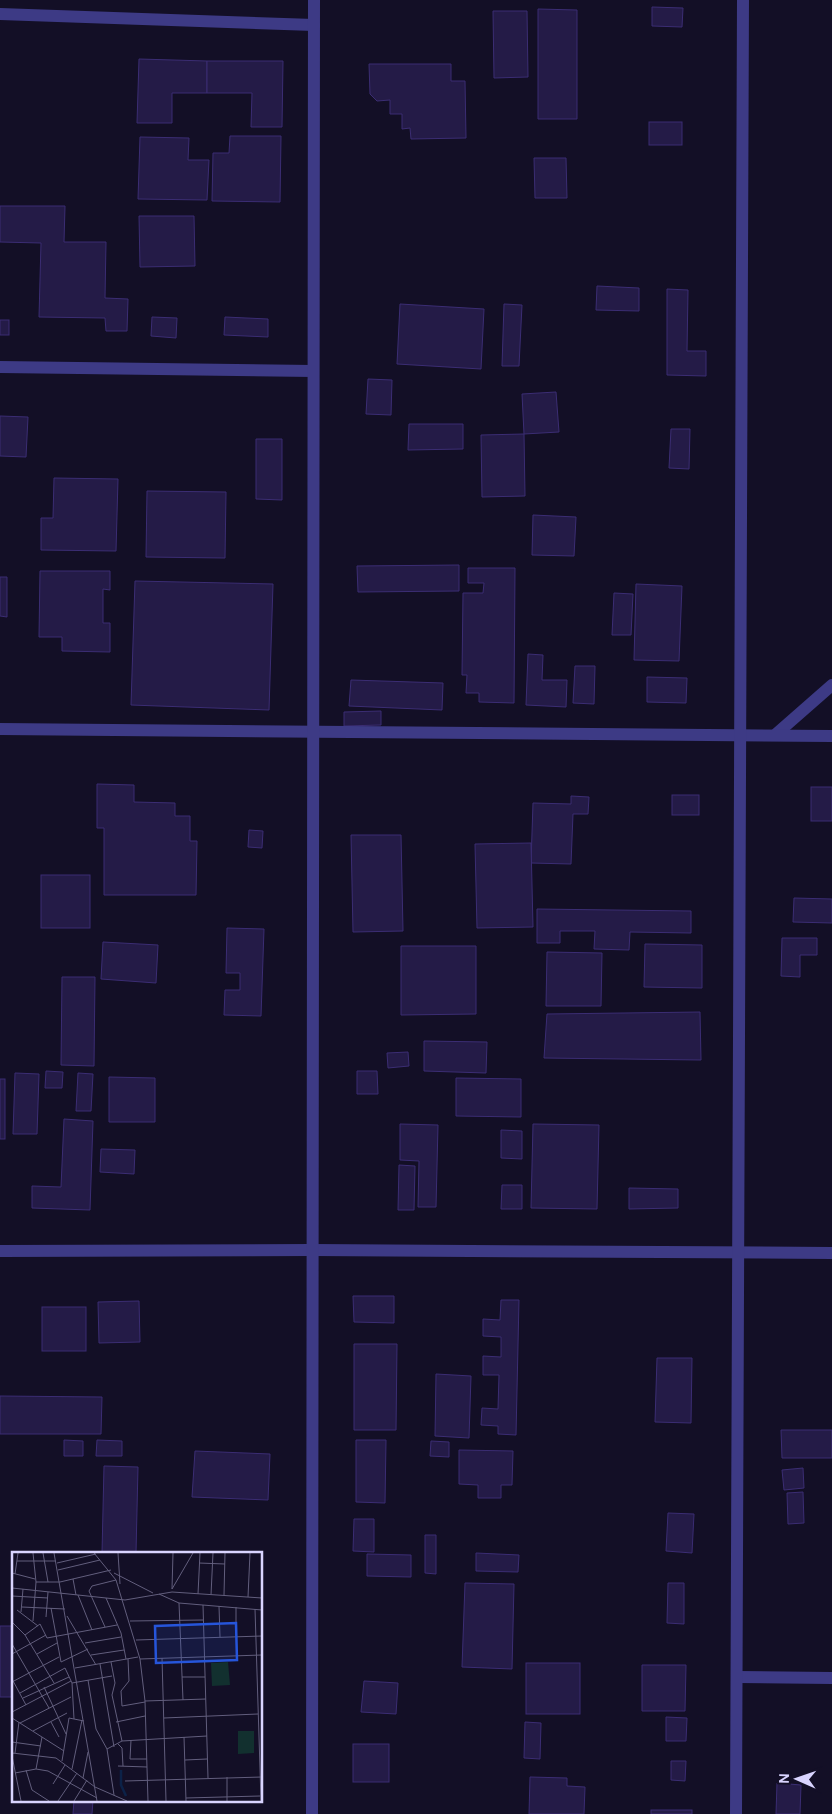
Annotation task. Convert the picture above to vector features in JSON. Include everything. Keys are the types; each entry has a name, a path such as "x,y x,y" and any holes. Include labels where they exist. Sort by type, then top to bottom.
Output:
{"street":[{"path":"312,1814 314,0"},
{"path":"736,1814 743,0"},
{"path":"0,14 314,25"},
{"path":"0,367 313,371"},
{"path":"775,735 832,685"},
{"path":"0,729 832,736"},
{"path":"0,1251 312,1250 832,1253"},
{"path":"737,1677 832,1678"}],"building":[{"path":"652,7 683,8 682,27 652,26"},
{"path":"538,9 577,10 577,119 538,119"},
{"path":"493,11 527,11 528,77 494,78"},
{"path":"139,59 207,61 207,93 172,93 172,123 137,123"},
{"path":"207,61 283,61 282,127 251,127 252,93 207,93"},
{"path":"369,64 451,64 451,81 465,81 466,138 411,139 410,128 402,129 402,114 390,114 390,100 377,101 370,94"},
{"path":"649,122 682,122 682,145 649,145"},
{"path":"230,136 281,136 280,202 212,201 213,153 229,153"},
{"path":"140,137 189,138 188,160 209,160 207,200 138,199"},
{"path":"534,158 566,158 567,198 535,198"},
{"path":"0,206 65,206 64,242 106,242 105,298 128,299 127,331 106,331 105,318 39,317 41,243 0,242"},
{"path":"139,216 194,216 195,266 140,267"},
{"path":"597,286 639,288 639,311 596,310"},
{"path":"667,289 688,290 687,351 706,351 706,376 667,375"},
{"path":"400,304 484,309 481,369 397,364"},
{"path":"504,304 522,305 519,366 502,366"},
{"path":"152,317 177,318 176,338 151,336"},
{"path":"225,317 268,319 268,337 224,335"},
{"path":"0,320 9,320 9,335 0,335"},
{"path":"368,379 392,380 391,415 366,414"},
{"path":"556,392 559,432 524,434 522,394"},
{"path":"0,416 28,417 26,457 0,456"},
{"path":"409,424 463,424 463,449 408,450"},
{"path":"671,429 690,429 689,469 669,468"},
{"path":"524,434 525,496 482,497 481,435"},
{"path":"256,439 282,439 282,500 256,499"},
{"path":"54,478 118,479 116,551 41,550 41,518 53,518"},
{"path":"147,491 226,492 225,558 146,557"},
{"path":"533,515 576,517 574,556 532,555"},
{"path":"459,565 459,591 358,592 357,566"},
{"path":"468,568 515,568 514,703 479,702 479,693 466,693 467,675 462,675 463,593 483,593 484,583 468,583"},
{"path":"40,571 110,571 110,590 103,589 103,623 110,623 110,652 62,651 62,637 39,637"},
{"path":"0,577 7,577 7,617 0,616"},
{"path":"135,581 273,584 269,710 131,705"},
{"path":"636,584 682,586 679,661 634,660"},
{"path":"614,593 633,594 631,635 612,635"},
{"path":"528,654 543,655 542,680 567,680 566,707 526,705"},
{"path":"575,666 595,666 594,704 573,703"},
{"path":"647,677 687,678 686,703 647,702"},
{"path":"351,680 443,683 442,710 349,706"},
{"path":"381,711 381,725 344,726 344,712"},
{"path":"97,784 134,785 134,802 175,803 175,816 190,816 190,841 197,841 196,895 104,895 104,828 97,828"},
{"path":"811,787 832,787 832,821 811,821"},
{"path":"672,795 699,795 699,815 672,815"},
{"path":"571,796 589,797 588,814 573,814 571,864 531,863 533,803 571,804"},
{"path":"249,830 263,831 262,848 248,847"},
{"path":"351,835 401,835 403,931 353,932"},
{"path":"531,843 533,927 477,928 475,844"},
{"path":"41,875 90,875 90,928 41,928"},
{"path":"794,898 832,899 832,923 793,922"},
{"path":"537,909 691,911 691,933 630,932 629,950 594,949 595,931 560,931 560,943 537,943"},
{"path":"227,928 264,929 261,1016 224,1015 225,990 240,990 240,973 226,973"},
{"path":"782,938 817,938 817,955 800,955 800,977 781,976"},
{"path":"103,942 158,945 156,983 101,979"},
{"path":"645,944 702,945 702,988 644,987"},
{"path":"401,946 476,946 476,1014 401,1015"},
{"path":"547,952 602,953 601,1006 546,1006"},
{"path":"62,977 95,977 94,1066 61,1065"},
{"path":"700,1012 701,1060 544,1058 547,1014"},
{"path":"424,1041 487,1042 486,1073 424,1071"},
{"path":"408,1052 409,1066 388,1068 387,1053"},
{"path":"46,1071 63,1072 62,1088 45,1088"},
{"path":"357,1071 377,1071 378,1094 357,1094"},
{"path":"15,1073 39,1074 37,1134 13,1134"},
{"path":"78,1073 93,1074 91,1111 76,1111"},
{"path":"109,1077 155,1078 155,1122 109,1122"},
{"path":"456,1078 521,1079 521,1117 456,1116"},
{"path":"0,1079 5,1079 5,1139 0,1139"},
{"path":"64,1119 93,1121 90,1210 32,1208 32,1186 61,1187"},
{"path":"400,1124 438,1125 436,1207 418,1207 419,1161 400,1160"},
{"path":"533,1124 599,1125 597,1209 531,1208"},
{"path":"501,1130 522,1131 522,1159 501,1158"},
{"path":"101,1149 135,1150 134,1174 100,1172"},
{"path":"399,1165 415,1166 414,1210 398,1210"},
{"path":"502,1185 522,1185 522,1209 501,1209"},
{"path":"629,1188 678,1189 678,1208 629,1209"},
{"path":"353,1296 394,1296 394,1323 354,1322"},
{"path":"501,1300 519,1300 516,1435 498,1434 498,1426 481,1425 482,1408 498,1409 499,1375 483,1375 483,1356 501,1357 501,1337 483,1336 483,1319 500,1320"},
{"path":"139,1301 140,1342 99,1343 98,1302"},
{"path":"42,1307 86,1307 86,1351 42,1351"},
{"path":"354,1344 397,1344 396,1430 354,1430"},
{"path":"657,1358 692,1358 691,1423 655,1422"},
{"path":"436,1374 471,1376 469,1438 435,1436"},
{"path":"0,1396 102,1397 101,1434 0,1434"},
{"path":"781,1430 832,1430 832,1458 782,1458"},
{"path":"64,1440 83,1441 83,1456 64,1456"},
{"path":"97,1440 122,1441 122,1456 96,1456"},
{"path":"356,1440 386,1440 385,1503 356,1502"},
{"path":"431,1441 449,1442 449,1457 430,1456"},
{"path":"459,1450 513,1451 512,1485 501,1485 501,1498 478,1498 478,1485 459,1484"},
{"path":"195,1451 270,1454 268,1500 192,1497"},
{"path":"104,1466 138,1467 136,1552 102,1552"},
{"path":"803,1468 804,1488 784,1490 782,1470"},
{"path":"803,1492 804,1523 788,1524 787,1493"},
{"path":"668,1513 694,1514 692,1553 666,1551"},
{"path":"354,1519 374,1519 374,1552 353,1551"},
{"path":"425,1535 436,1535 436,1574 425,1573"},
{"path":"476,1553 519,1555 518,1572 476,1571"},
{"path":"367,1554 411,1555 411,1577 367,1576"},
{"path":"465,1583 514,1584 512,1669 462,1667"},
{"path":"668,1583 684,1583 684,1624 667,1623"},
{"path":"0,1626 12,1626 12,1697 0,1697"},
{"path":"526,1663 580,1663 580,1714 526,1714"},
{"path":"642,1665 686,1665 685,1711 642,1711"},
{"path":"364,1681 398,1683 396,1714 361,1712"},
{"path":"666,1717 687,1718 686,1741 666,1741"},
{"path":"525,1722 541,1723 540,1759 524,1758"},
{"path":"353,1744 389,1744 389,1782 353,1782"},
{"path":"671,1761 686,1761 685,1781 671,1780"},
{"path":"530,1777 567,1778 567,1786 585,1787 584,1814 529,1814"},
{"path":"777,1783 801,1785 800,1814 776,1814"},
{"path":"74,1802 93,1802 92,1814 73,1814"},
{"path":"651,1810 692,1810 692,1814 651,1814"}]}
